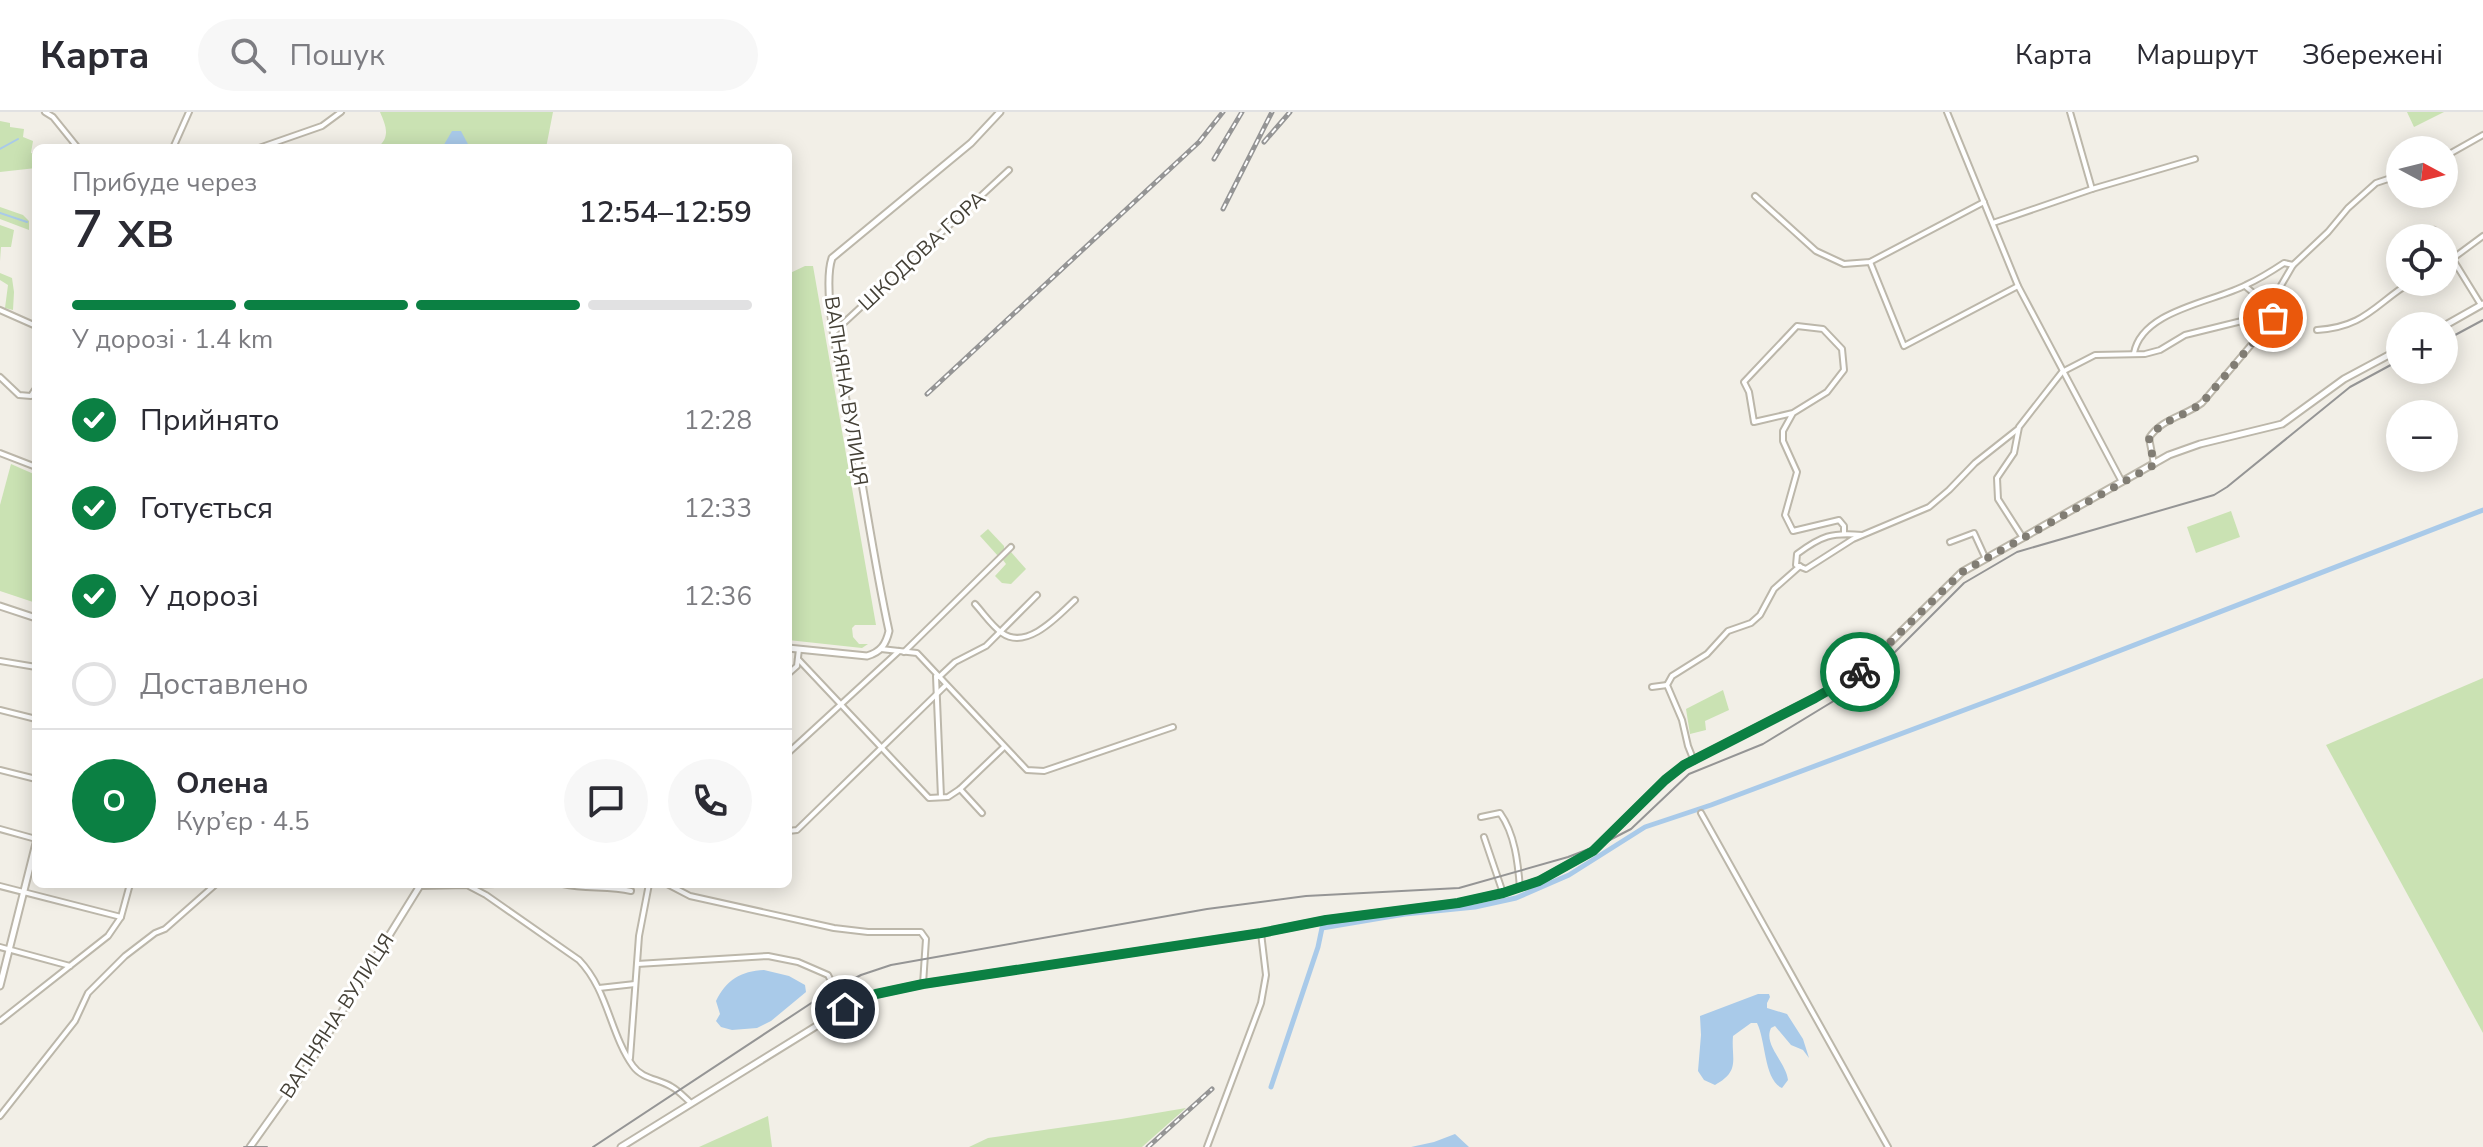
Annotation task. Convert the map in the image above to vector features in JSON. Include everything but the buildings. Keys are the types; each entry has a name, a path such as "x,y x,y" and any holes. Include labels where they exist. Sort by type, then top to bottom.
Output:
{"street":[{"path":"175,144 189,112"},
{"path":"270,144 322,126 341,112"},
{"name":"ВАПНЯНА ВУЛИЦЯ","path":"881,649 889,631 834,332 828,270 832,258 971,143 1000,112"},
{"path":"1947,112 2018,286 2122,482"},
{"path":"2070,112 2092,189"},
{"path":"47,113 74,144"},
{"path":"2458,149 2483,135"},
{"path":"1993,223 2092,189 2195,159"},
{"name":"ШКОДОВА ГОРА","path":"834,332 1009,170"},
{"path":"1862,535 1838,533 1813,542 1797,554 1796,565 1806,569 1862,535 1929,507 2019,427 2062,372 2095,355 2145,354 2160,350 2185,335 2254,318 2269,306 2293,265 2348,208 2376,183 2386,180"},
{"path":"1755,196 1816,251 1844,264 1870,262 1984,202"},
{"path":"2458,254 2483,236"},
{"path":"1870,262 1904,346 2018,286"},
{"path":"2134,353 2138,338 2181,308 2245,286 2284,263 2293,265"},
{"path":"2458,265 2482,304 2458,318"},
{"path":"2154,465 2149,438 2156,427 2193,410 2211,394 2270,326 2275,310 2245,286"},
{"path":"2317,330 2344,327 2393,296"},
{"path":"0,310 32,324"},
{"path":"1793,413 1754,422 1749,392 1744,382 1797,326 1823,329 1842,349 1844,370 1827,392 1793,413 1783,431 1783,441 1797,472 1785,515 1793,531 1839,520 1844,526 1844,533"},
{"path":"621,1147 845,1009 876,994 1326,920 1458,903 1539,881 1593,851 1665,780 1694,761 1861,671 1950,582 1985,557 2169,455 2282,424 2344,379 2386,356"},
{"path":"0,377 19,395 32,394"},
{"path":"2019,427 2014,453 1997,478 1997,489 1998,499 2023,538"},
{"path":"0,453 32,465"},
{"path":"1950,542 1974,533 1985,557"},
{"path":"792,749 902,652 1011,547"},
{"path":"1667,685 1672,676 1707,654 1728,631 1751,623 1760,615 1774,589 1800,566"},
{"path":"941,797 935,697 938,676 1002,633 1037,595"},
{"path":"975,604 1008,636 1031,635 1041,631 1075,600"},
{"path":"0,606 32,617"},
{"path":"792,648 856,656 875,654 881,649 917,653 1027,770 1044,771 1173,727"},
{"path":"792,670 797,666 799,649"},
{"path":"798,659 929,798 948,797 960,789 1005,746"},
{"path":"0,661 32,666"},
{"path":"792,831 797,830 946,685"},
{"path":"1667,685 1682,720 1694,761"},
{"path":"1652,687 1667,685"},
{"path":"0,710 32,718"},
{"path":"0,770 32,778"},
{"path":"960,789 982,813"},
{"path":"1481,817 1500,813 1506,821 1518,863 1520,888"},
{"path":"1701,813 1888,1147"},
{"path":"0,829 32,840"},
{"path":"1484,837 1503,893"},
{"path":"0,986 32,858"},
{"path":"0,886 121,917"},
{"path":"0,1021 108,936 121,917 129,888"},
{"path":"0,1116 75,1021 88,993 125,956 165,929 211,888"},
{"name":"ВАПНЯНА ВУЛИЦЯ","path":"250,1147 312,1060 419,888"},
{"path":"471,888 579,960 599,988 630,1060 639,1072 669,1085 691,1103"},
{"path":"617,888 631,891"},
{"path":"630,1060 637,964 648,888"},
{"path":"675,888 690,896 834,928 868,932 921,932 926,939 923,984"},
{"path":"1207,1147 1265,989 1266,962 1261,933"},
{"path":"0,947 70,966"},
{"path":"637,964 768,956 798,962 828,975 845,1009"},
{"path":"599,988 635,984"}],"green space":[{"path":"380,112 553,112 547,144 381,144 386,135"},
{"path":"2407,112 2444,112 2414,127"},
{"path":"0,121 10,123 10,127 24,129 23,137 33,141 32,168 0,172"},
{"path":"0,207 23,215 29,221 29,230 0,219"},
{"path":"0,225 14,230 11,247 1,247 0,261"},
{"path":"813,266 876,625 855,625 852,628 853,637 859,644 868,644 862,648 792,640 792,272"},
{"path":"0,273 12,278 13,310 5,308 8,285 0,280"},
{"path":"11,464 32,473 32,602 0,591 0,505"},
{"path":"2231,511 2240,537 2196,553 2187,527"},
{"path":"988,529 1004,546 998,556 980,536"},
{"path":"1011,552 1026,569 1011,584 1002,583 995,576 1006,564 1003,560"},
{"path":"2483,678 2483,1033 2326,745"},
{"path":"1723,690 1729,710 1705,721 1706,730 1690,734 1686,709"},
{"path":"1186,1108 1142,1147 969,1147 988,1138"},
{"path":"768,1116 772,1147 699,1147"}],"water":[{"path":"452,131 461,131 468,144 444,144"},
{"path":"764,970 789,976 805,985 806,992 771,1021 757,1028 732,1030 721,1027 716,1021 720,1014 716,1001 724,987 748,972"},
{"path":"1758,994 1769,994 1767,1008 1787,1014 1803,1039 1809,1058 1803,1050 1791,1045 1775,1026 1771,1028 1770,1041 1788,1080 1782,1088 1772,1077 1757,1023 1751,1023 1733,1036 1733,1064 1728,1075 1715,1085 1704,1080 1698,1071 1700,1016"},
{"path":"1455,1134 1469,1147 1411,1147 1434,1142"}],"waterway":[{"path":"0,149 18,139"},
{"path":"0,213 27,222"},
{"path":"1271,1087 1322,928 1405,914 1475,907 1516,898 1569,875 1645,827 2031,685 2483,510"}],"tram line":[{"path":"2458,333 2483,320"},
{"path":"593,1147 825,994 861,975 891,965 1207,909 1306,896 1459,888 1568,857 1602,844 1631,829 1689,774 1763,744 1855,688 1964,583 2017,552 2214,495 2350,387 2386,368"},
{"path":"244,1147 267,1147"}],"railway":[{"path":"927,394 1199,142 1223,112"},
{"path":"1214,159 1242,112"},
{"path":"1223,209 1272,112"},
{"path":"1264,142 1290,112"},
{"path":"1148,1147 1212,1089"}],"way so far":[{"path":"1860,672 1962,572 2154,465 2149,438 2156,427 2202,403 2270,326 2273,318"}],"route":[{"path":"845,1009 876,994 923,984 1261,933 1395,909 1458,903 1520,888 1593,851 1684,765 1860,672"}]}
